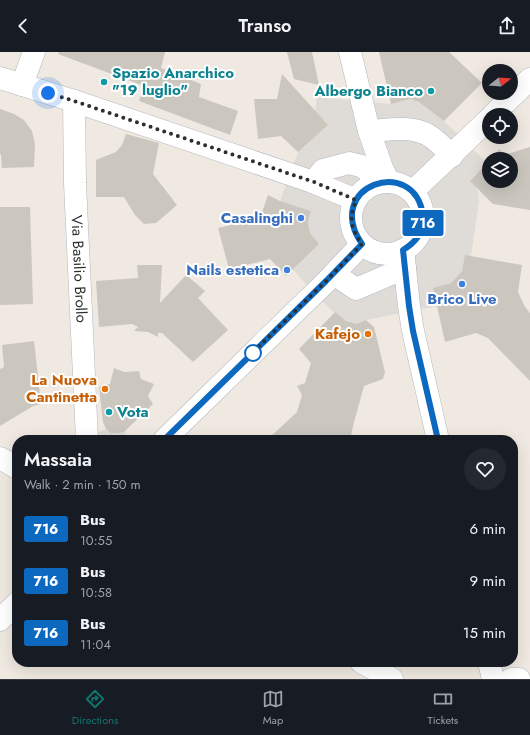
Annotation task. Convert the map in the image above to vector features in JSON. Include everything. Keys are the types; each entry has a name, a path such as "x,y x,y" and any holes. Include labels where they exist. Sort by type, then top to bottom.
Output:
{"street":[{"path":"22,85 34,52"},
{"path":"350,52 369,131 386,182"},
{"path":"0,78 74,101 314,182 356,200"},
{"path":"501,108 530,79"},
{"name":"Via Basilio Brollo","path":"74,101 75,183 87,435"},
{"path":"412,192 482,126"},
{"path":"369,131 400,129 419,131 457,150"},
{"path":"314,182 322,170 349,163 361,166 386,182"},
{"path":"334,274 356,289 404,259 413,243 420,235 423,221 421,206 412,192 405,186 397,183 386,182 367,188 360,193 351,214 352,222 354,230 362,244 384,255 404,259"},
{"path":"169,435 314,294 362,244"},
{"path":"404,259 413,331 437,435"},
{"path":"0,458 12,465"},
{"path":"0,620 12,608"},
{"path":"371,667 392,679"},
{"path":"490,667 493,679"},
{"path":"511,679 518,679"}],"shaded area":[{"path":"317,97 391,104 410,99 419,102 444,121 482,158 482,168 470,180 475,185 478,192 479,201 471,256 462,271 451,283 433,288 437,306 366,320 357,324 346,321 335,313 314,294 293,269 319,244 310,233 308,222 311,211 280,201 298,152 328,125 315,111"},
{"path":"106,429 111,433 124,432 126,435 92,435"}],"building":[{"path":"59,52 165,52 161,68 201,84 199,97 238,111 230,135 139,101 144,86 58,54"},
{"path":"287,52 312,52 319,85 294,79"},
{"name":"Albergo Bianco","path":"379,52 449,52 482,83 444,121 419,102 410,99 391,104"},
{"path":"282,74 328,125 298,152 281,136 258,139 254,99 277,99"},
{"path":"0,109 14,114 24,120 32,131 35,144 34,167 2,168 0,153"},
{"path":"126,134 159,143 153,174 177,205 156,223 144,224 135,215 124,197 96,197 96,160 116,152 122,145"},
{"path":"530,147 530,210 493,204 470,181 482,168 482,188 518,188 518,152 514,152"},
{"path":"268,195 280,201 311,211 308,222 310,233 319,244 286,276 270,259 229,269 218,228 260,218"},
{"path":"0,207 30,207 33,304 0,305"},
{"path":"465,255 522,265 518,292 525,307 530,313 530,381 488,338 476,333 445,342 433,288 451,283 462,271"},
{"path":"137,265 162,265 160,303 186,275 205,291 198,298 228,330 193,362 162,333 158,333 158,337 148,332 134,331 138,327 132,324 99,327 96,281 138,278"},
{"path":"335,312 346,321 357,324 366,320 374,327 385,372 383,379 364,386 351,435 272,435 297,412 302,395 297,386 305,383 311,363 299,349"},
{"path":"34,341 41,404 33,406 0,426 0,369 4,367 2,345"},
{"path":"114,368 124,372 139,371 141,379 154,384 148,396 153,404 124,432 111,433 106,429 103,422 99,387 110,384"}],"bus line":[{"name":"716","path":"169,435 334,274 362,244 357,237 352,222 351,214 356,200 360,193 367,188 382,182 389,182 405,186 412,192 419,201 422,211 423,221 420,235 413,243 403,250 413,331 437,435"}],"place":[{"name":"Spazio Anarchico \"19 luglio\"","path":"104,82"},
{"name":"Albergo Bianco","path":"431,91"},
{"name":"Casalinghi","path":"301,218"},
{"name":"Nails estetica","path":"287,270"},
{"name":"Brico Live","path":"462,284"},
{"name":"Kafejo","path":"368,334"},
{"name":"La Nuova Cantinetta","path":"105,389"},
{"name":"Vota","path":"109,412"}],"route":[{"path":"48,93 314,182 356,200 351,214 352,222 357,237 362,244 334,274 249,356 253,353"}]}
